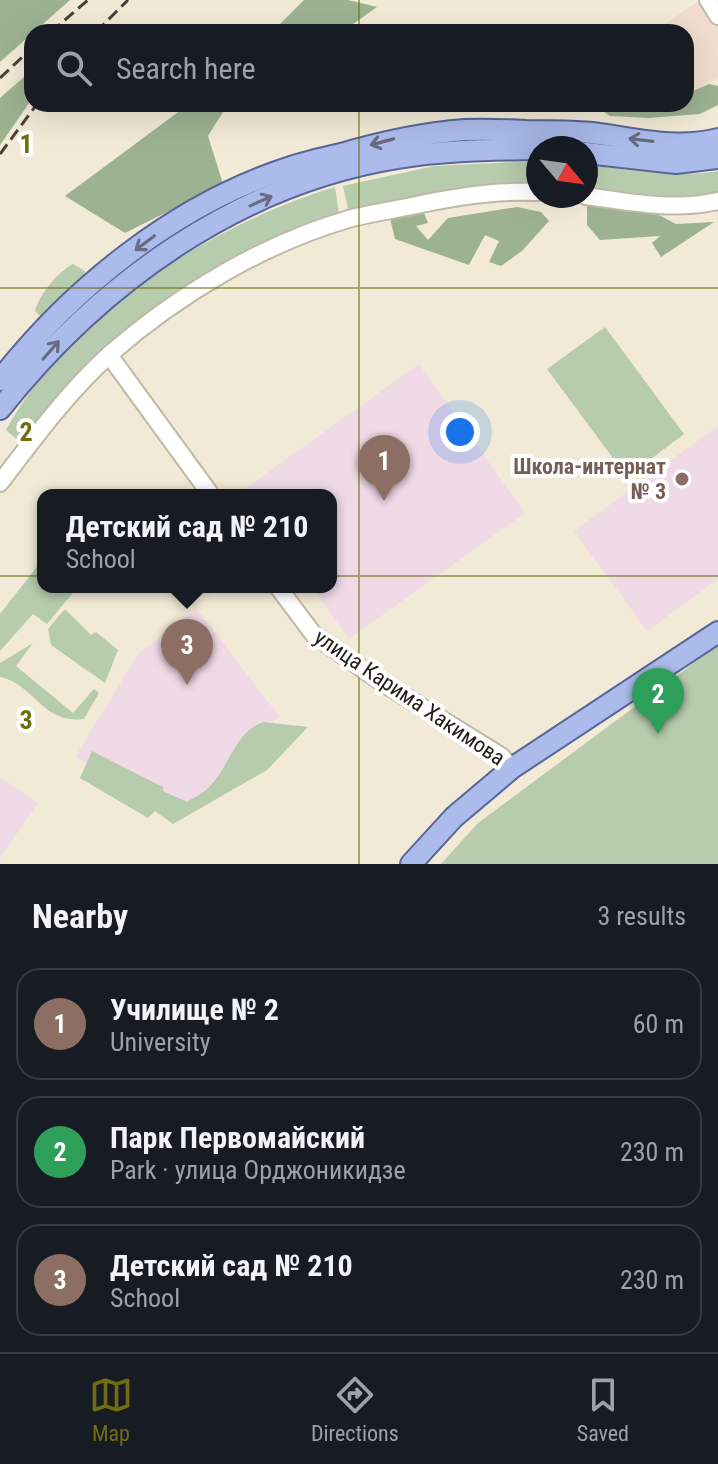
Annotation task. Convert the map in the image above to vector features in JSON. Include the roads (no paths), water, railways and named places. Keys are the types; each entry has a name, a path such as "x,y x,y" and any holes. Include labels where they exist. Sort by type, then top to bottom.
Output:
{"main road":[{"path":"0,380 57,316 121,261 184,216 287,168 394,139 466,130 566,132 675,144 718,139"},
{"path":"0,409 65,334 132,276 186,239 234,214 337,172 397,158 526,149"},
{"path":"598,154 676,163 718,158"},
{"path":"411,864 454,817 512,768 718,632"}],"street":[{"path":"708,0 718,16"},
{"path":"0,483 66,399 109,355 167,310 228,271 320,229 354,218 446,198 526,191"},
{"path":"598,198 664,207 718,201"},
{"path":"109,355 207,489"},
{"name":"улица Карима Хакимова","path":"282,593 314,635 383,683 501,756 512,768"}],"railway":[{"path":"60,24 88,0"},
{"path":"104,24 128,0"},
{"path":"0,78 24,56"},
{"path":"0,154 31,112"}],"place":[{"name":"Школа-интернат № 3","path":"682,479"},
{"name":"Училище № 2","path":"384,501"},
{"name":"Детский сад № 210","path":"187,685"},
{"name":"Парк Первомайский","path":"658,734"}]}
